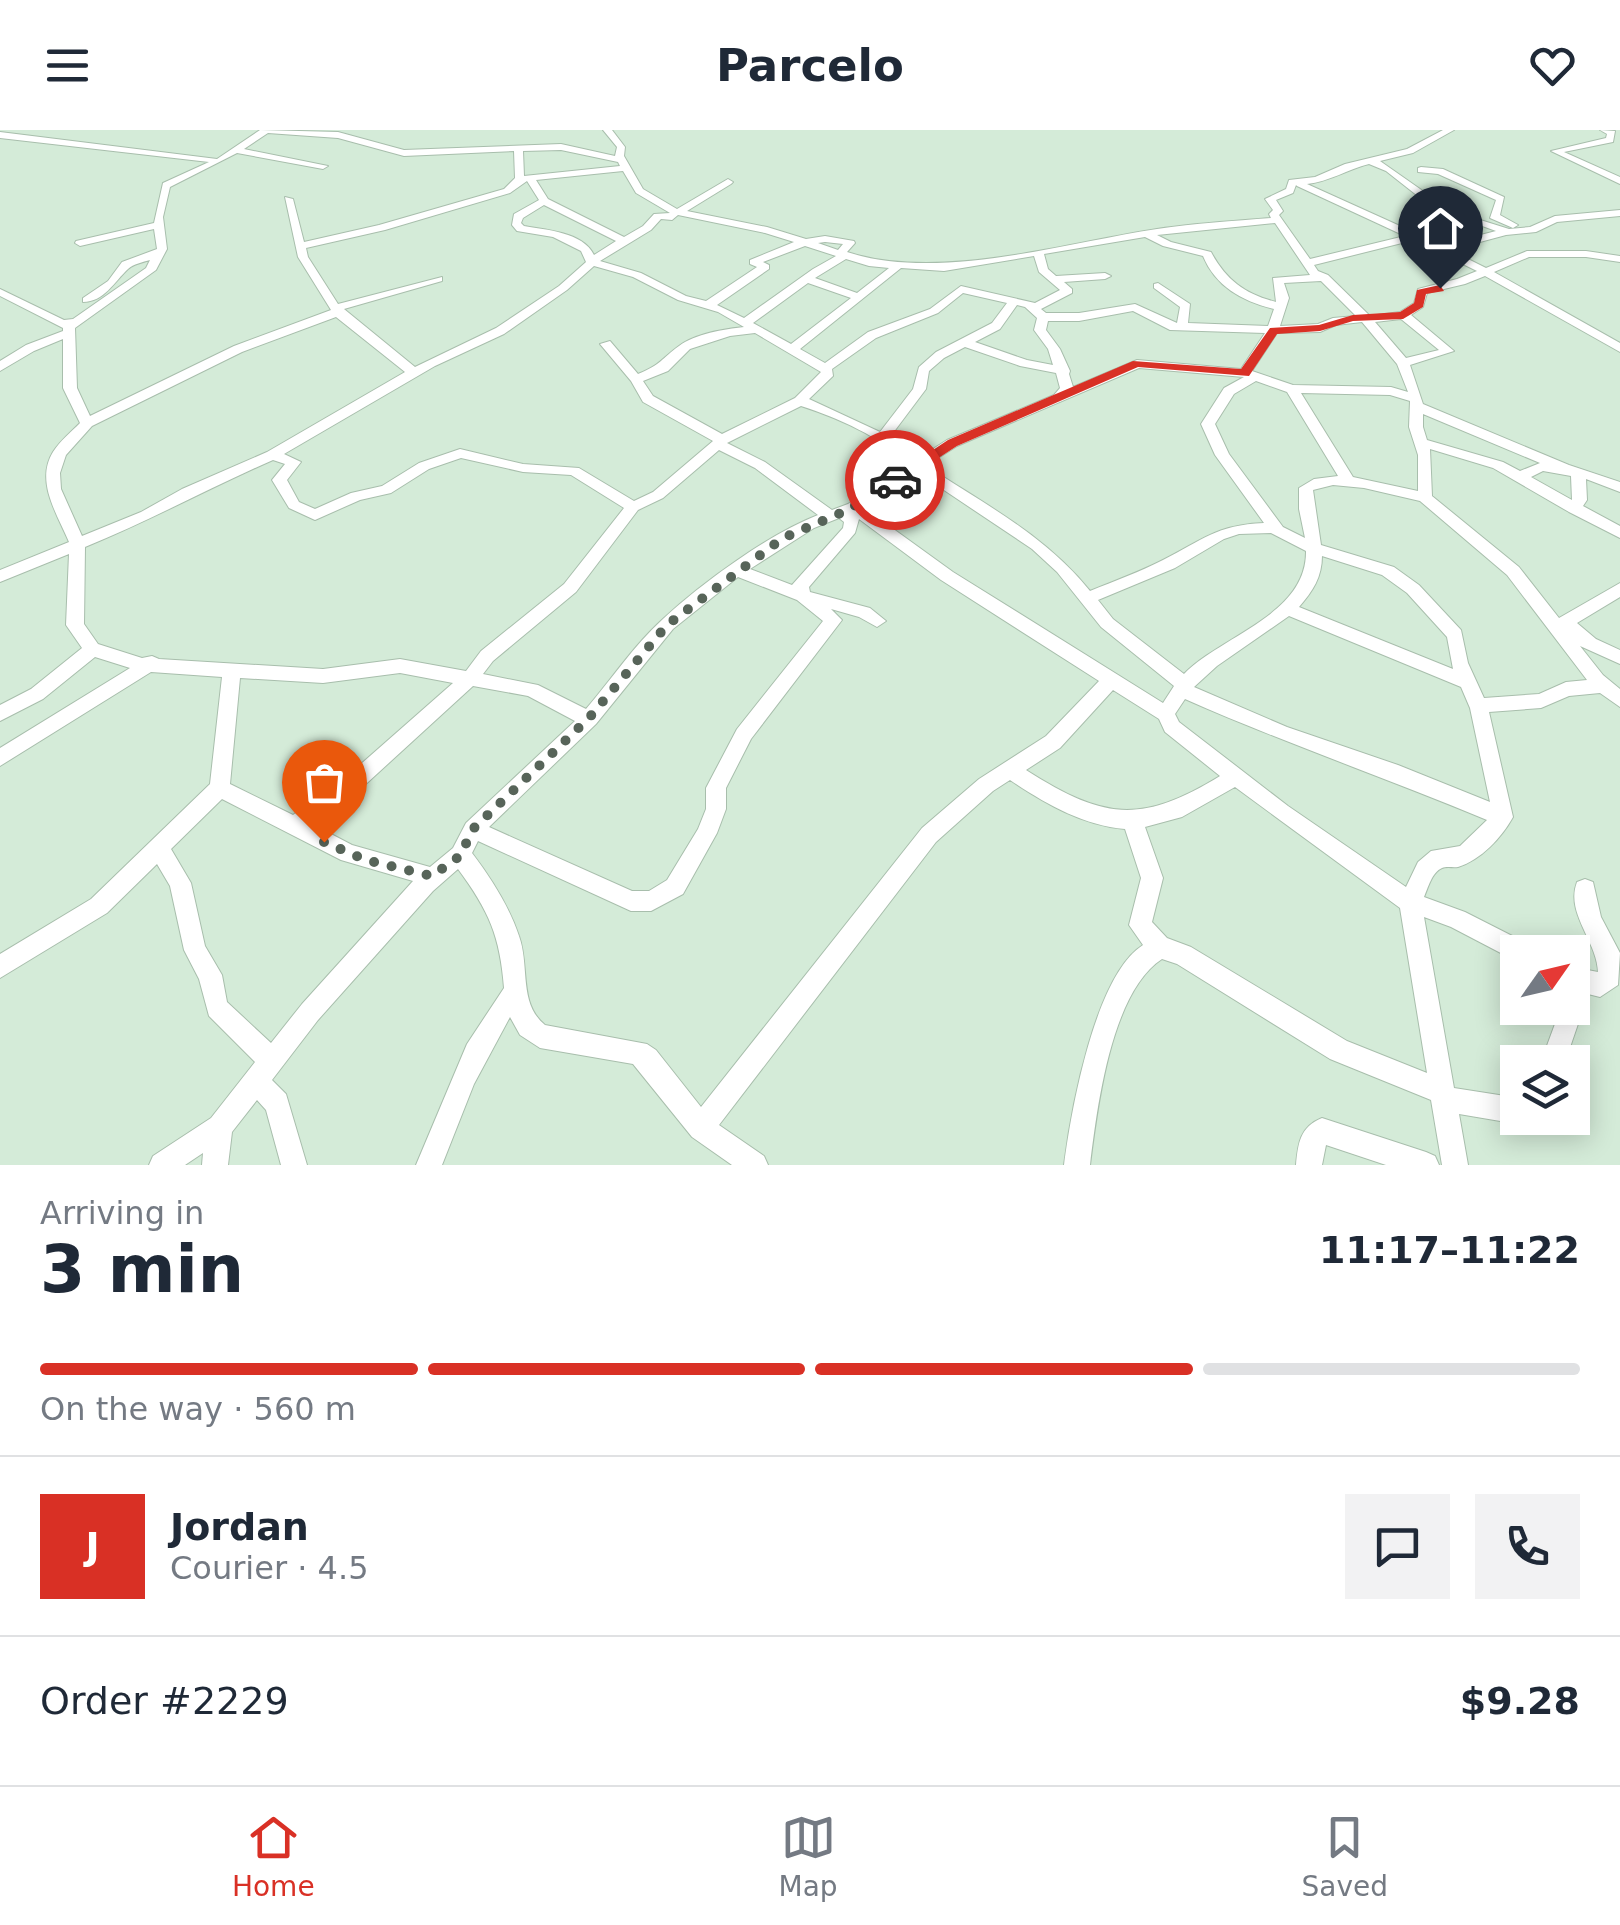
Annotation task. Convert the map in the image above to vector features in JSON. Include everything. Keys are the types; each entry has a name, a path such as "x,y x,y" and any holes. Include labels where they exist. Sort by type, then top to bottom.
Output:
{"street":[{"path":"0,367 130,287 161,253 159,225 166,185 219,161 266,130 338,135 404,153 570,147 623,164"},
{"path":"607,130 621,147 623,164 639,190 677,212 805,241 868,263 971,266 1147,234 1279,220"},
{"path":"1295,182 1318,180 1337,170 1417,148 1450,130"},
{"path":"1612,133 1610,140 1556,151 1620,181"},
{"path":"0,136 219,161"},
{"path":"521,147 517,154 522,171 544,200 624,241"},
{"path":"236,150 323,166"},
{"path":"1370,161 1389,166 1414,190 1452,212 1506,232"},
{"path":"302,246 381,228 504,192 526,180 623,164"},
{"path":"1420,170 1440,171 1502,199 1494,216 1550,244 1620,259"},
{"path":"0,576 146,516 188,492 272,455 414,373 514,322 591,262 647,228 658,216 672,217 728,182"},
{"path":"1295,182 1290,192 1270,199 1279,220 1314,273 1366,319 1403,363 1417,403 1425,461 1425,498 1513,571 1561,625 1603,686 1620,700"},
{"path":"1295,182 1440,248 1560,311 1620,348"},
{"path":"288,198 303,256 338,312 414,373"},
{"path":"544,200 520,214 518,226 528,232 556,234 588,251 591,262"},
{"path":"1440,248 1525,231 1555,219 1620,213"},
{"path":"1592,216 1620,225"},
{"path":"80,243 159,225"},
{"path":"1147,234 1167,244 1207,254 1216,274 1230,289 1281,307"},
{"path":"1308,263 1416,236"},
{"path":"707,306 765,267 754,262 805,241"},
{"path":"958,290 1014,301 1040,312 1079,316 1135,308 1162,324 1274,330 1320,328 1333,322 1403,315 1419,305 1421,292 1527,254 1589,254 1620,246"},
{"path":"87,424 70,388 67,326 112,284 126,264 161,253"},
{"path":"636,378 664,368 686,346 750,326 808,279 840,260 841,254"},
{"path":"1038,254 1043,270 1068,291 1040,312"},
{"path":"294,826 360,777 500,646 581,578 613,528 633,507 658,495 676,476 721,443 800,401 828,373 750,326 637,274 591,262"},
{"path":"790,350 898,265"},
{"path":"825,368 870,336 926,316 958,290 971,266"},
{"path":"1055,278 1104,276"},
{"path":"1274,528 1222,455 1208,428 1229,391 1248,375 1274,330 1284,298 1277,281 1324,278"},
{"path":"338,312 339,307 384,291 438,279"},
{"path":"808,279 858,297"},
{"path":"1158,286 1186,306 1182,325"},
{"path":"0,292 67,326"},
{"path":"882,439 919,388 922,370 996,326 1014,301"},
{"path":"338,312 238,348 87,424 53,464 54,489 76,542 75,625 92,649 142,665 323,676 400,666 532,690 589,718"},
{"path":"1040,312 1040,330 1064,371 1067,388 1059,398"},
{"path":"1403,315 1448,351 1403,363"},
{"path":"966,342 1024,364 1064,371"},
{"path":"606,344 636,378 648,400 772,473 826,512 840,512 946,576 1166,714 1172,727 1410,902 1457,918 1500,941"},
{"path":"162,1165 220,1127 432,876 460,856 473,829 589,718 667,625 783,538 840,512 952,443 1146,362 1248,375 1292,389 1381,390 1620,488"},
{"path":"1292,389 1348,481"},
{"path":"800,401 829,409 917,460 916,466"},
{"path":"1420,442 1484,460 1620,533"},
{"path":"272,455 294,462 280,480 294,505 310,515 322,514 356,496 386,490 424,466 460,453 523,468 574,471 633,507"},
{"path":"916,466 1038,545 1125,639 1184,688 1294,738 1392,770 1503,818"},
{"path":"1521,477 1532,468 1543,467 1576,473"},
{"path":"1574,509 1580,500 1576,473"},
{"path":"1166,714 1196,673 1286,608 1310,584 1316,548 1306,488 1348,481 1425,498"},
{"path":"473,829 630,901 651,901 675,887 707,833 716,810 716,788 744,734 833,623 832,617 802,596 800,586 850,529 852,520 840,512"},
{"path":"1086,599 1169,564 1218,535 1239,529 1274,528 1316,548 1388,571 1414,589 1454,635 1459,663 1478,708 1503,818"},
{"path":"736,570 802,596 864,612 877,620"},
{"path":"1561,625 1620,589"},
{"path":"1286,608 1469,683"},
{"path":"1561,625 1620,657"},
{"path":"0,714 37,694 92,649"},
{"path":"0,758 153,663"},
{"path":"0,967 99,906 220,788 232,670"},
{"path":"701,1128 908,860 950,815 1052,742 1111,680"},
{"path":"1478,708 1541,702 1566,689 1603,686"},
{"path":"1010,770 1076,807 1112,821 1133,822 1193,805 1236,776"},
{"path":"220,788 357,856 432,876"},
{"path":"1454,1165 1410,902 1426,869 1438,858 1455,860 1470,855 1503,818"},
{"path":"1133,822 1152,878 1140,924 1160,946 1182,954 1339,1050 1445,1096 1500,1107"},
{"path":"160,850 180,882 195,950 210,976 217,1008 264,1071 294,1165"},
{"path":"460,856 484,885 508,935 515,992 525,1022 540,1036 626,1048 647,1059 701,1128 755,1165"},
{"path":"1586,890 1590,919 1609,954 1610,978 1600,985 1590,982"},
{"path":"1077,1165 1107,1026 1142,955 1160,946"},
{"path":"429,1165 483,1040 496,1014 515,992"},
{"path":"215,1165 220,1127"},
{"path":"1310,1165 1311,1142 1322,1131 1426,1165"}],"way so far":[{"path":"324,842 366,860 432,876 460,856 473,829 589,718 667,625 783,538 848,510 895,480"}],"route":[{"path":"895,480 952,443 1137,364 1245,373 1274,330 1320,328 1353,318 1403,315 1419,305 1421,292 1440,288"}]}
